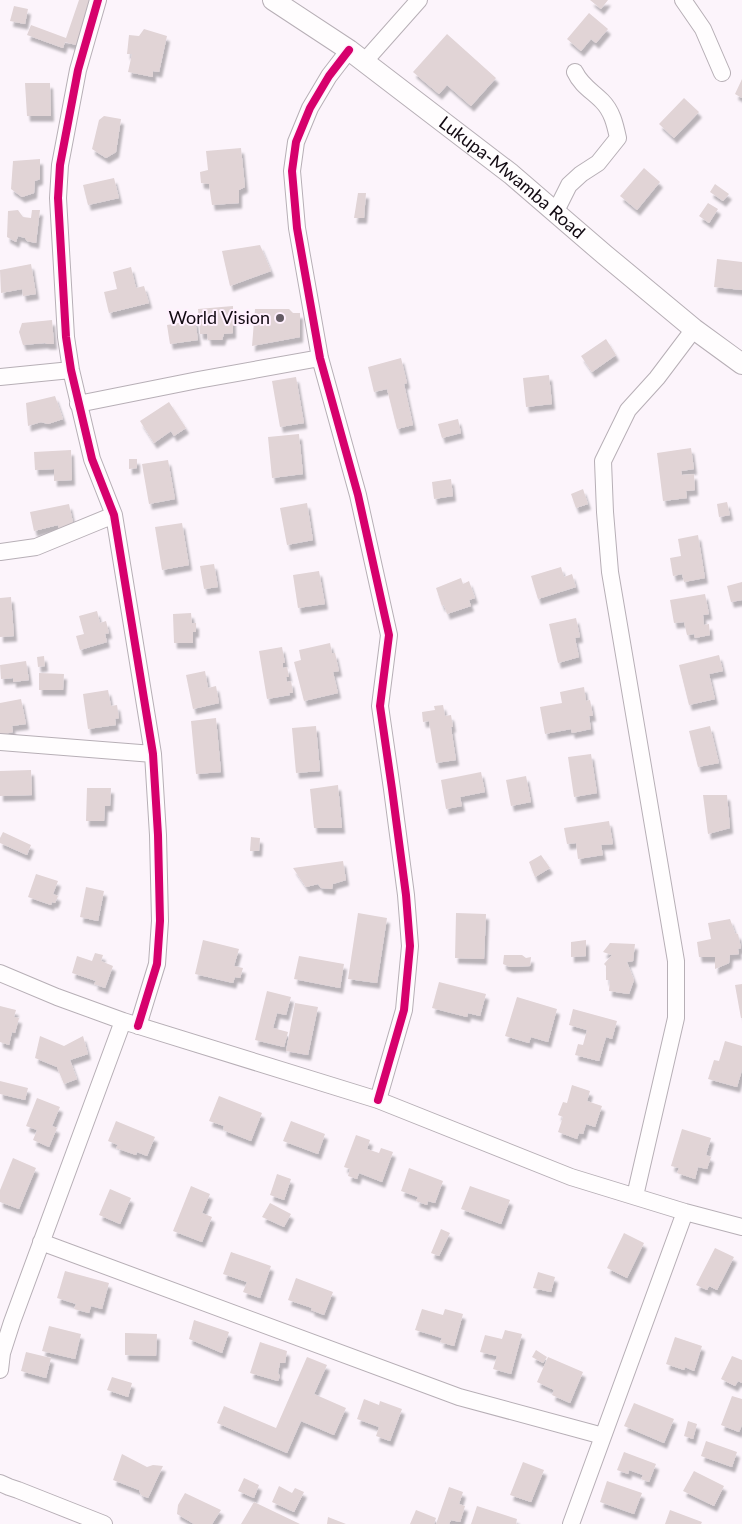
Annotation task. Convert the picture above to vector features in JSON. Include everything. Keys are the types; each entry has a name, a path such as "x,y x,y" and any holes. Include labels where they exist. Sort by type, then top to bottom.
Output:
{"street":[{"path":"0,1370 5,1345 42,1242 157,964 160,921 158,835 153,754 114,515 92,459 78,404 66,337 59,208 60,165 78,70 98,0"},
{"name":"Lukupa-Mwamba Road","path":"273,0 356,56 511,174 694,329 742,364"},
{"path":"378,1100 404,1010 410,946 406,895 380,706 389,635 358,495 320,358 297,228 292,171 296,142 310,108 329,76 356,56 419,0"},
{"path":"684,0 703,29 722,73"},
{"path":"556,213 569,185 581,174 598,163 618,138 614,120 604,102 579,81 575,72"},
{"path":"635,1196 676,1018 676,961 610,572 603,461 628,410 657,378 694,329"},
{"path":"78,404 320,358"},
{"path":"0,377 71,370"},
{"path":"0,552 36,547 114,515"},
{"path":"0,742 153,754"},
{"path":"0,973 131,1024 378,1100 571,1177 685,1212 742,1227"},
{"path":"571,1524 685,1212"},
{"path":"42,1242 459,1397 603,1436"},
{"path":"0,1483 104,1524"}],"building":[{"path":"79,0 92,0 76,45 65,42 63,48 27,35 31,25 66,38"},
{"path":"590,0 608,0 601,9"},
{"path":"14,6 28,9 25,24 10,21"},
{"path":"589,13 608,29 596,43 591,39 581,51 567,39"},
{"path":"144,29 167,36 159,72 153,71 153,77 128,72 132,54 127,54 129,35 139,36"},
{"path":"447,34 496,78 471,106 447,85 439,94 413,72"},
{"path":"742,79 742,98 735,94"},
{"path":"25,83 50,83 51,116 27,116"},
{"path":"684,98 699,112 674,138 659,124"},
{"path":"104,116 121,119 116,152 106,158 92,149 99,120"},
{"path":"241,148 245,187 239,190 239,203 212,205 209,184 201,183 200,172 208,170 206,151"},
{"path":"40,159 40,179 35,181 34,193 22,197 11,189 13,161"},
{"path":"644,168 660,182 637,210 620,196"},
{"path":"114,178 119,198 88,205 83,185"},
{"path":"715,184 729,194 723,201 710,192"},
{"path":"358,193 366,193 364,218 354,218"},
{"path":"708,203 718,209 709,223 699,216"},
{"path":"18,210 23,217 31,218 32,210 40,210 36,243 18,236 16,242 7,237 8,211"},
{"path":"260,245 271,271 230,286 222,251"},
{"path":"717,259 742,262 742,290 714,287"},
{"path":"31,264 36,294 23,296 22,289 1,293 0,270"},
{"path":"131,267 136,288 144,286 149,303 109,313 104,292 117,289 113,272"},
{"path":"233,306 233,333 224,334 222,340 208,340 207,334 200,334 198,309"},
{"path":"255,309 289,309 293,313 300,313 300,337 252,346"},
{"path":"52,320 54,344 23,345 19,332 22,323"},
{"path":"195,320 198,340 170,344 167,325"},
{"path":"606,339 616,355 592,372 581,356"},
{"path":"401,358 407,383 404,384 413,425 397,429 387,389 374,392 368,367"},
{"path":"549,375 552,404 526,407 523,378"},
{"path":"296,377 304,423 280,427 272,381"},
{"path":"55,396 63,419 48,424 41,422 28,426 26,403"},
{"path":"169,402 186,428 174,436 171,431 154,443 140,421"},
{"path":"458,419 461,433 442,438 438,424"},
{"path":"299,434 303,474 272,478 268,437"},
{"path":"691,448 694,469 681,471 682,475 694,474 695,490 686,491 687,498 663,501 657,453"},
{"path":"71,450 72,480 54,481 54,469 35,470 34,452"},
{"path":"129,459 137,459 137,468 129,469"},
{"path":"168,460 175,499 149,504 142,464"},
{"path":"451,479 453,496 434,499 432,482"},
{"path":"583,489 588,504 576,508 571,494"},
{"path":"727,502 730,515 719,517 717,504"},
{"path":"307,503 313,540 287,545 280,508"},
{"path":"69,504 74,527 59,530 58,525 34,531 30,512"},
{"path":"182,523 189,565 162,570 155,527"},
{"path":"698,535 705,578 684,582 682,574 673,576 670,558 681,556 678,539"},
{"path":"214,564 218,587 204,589 200,566"},
{"path":"561,567 564,577 572,574 576,587 538,599 531,576"},
{"path":"319,571 325,604 298,608 293,575"},
{"path":"461,578 463,584 469,581 475,598 469,600 471,606 447,614 436,588"},
{"path":"742,582 742,600 731,602 727,586"},
{"path":"705,594 709,614 703,615 704,625 709,624 710,635 695,638 694,634 687,635 684,622 674,623 670,600"},
{"path":"11,597 14,636 0,637 0,598"},
{"path":"97,611 100,623 106,621 109,633 105,634 107,642 80,650 76,636 84,634 79,616"},
{"path":"191,613 192,623 196,623 196,632 193,632 193,643 174,643 173,614"},
{"path":"576,618 580,637 575,638 579,657 558,663 549,624"},
{"path":"330,643 332,653 335,653 339,671 333,672 338,693 304,701 294,662 301,660 299,650"},
{"path":"282,647 285,663 283,663 283,668 287,667 289,677 286,677 287,682 291,681 293,693 267,699 259,651"},
{"path":"719,655 723,671 709,674 715,699 689,705 679,665"},
{"path":"44,656 45,666 38,667 37,657"},
{"path":"26,661 29,680 13,682 13,678 1,679 0,665"},
{"path":"205,671 208,688 216,686 219,703 193,709 186,675"},
{"path":"39,673 64,674 63,690 39,690"},
{"path":"584,687 586,701 590,700 593,716 589,716 591,729 572,733 571,729 545,734 540,707 562,703 560,692"},
{"path":"108,690 111,706 117,705 119,718 115,719 116,725 88,729 83,694"},
{"path":"21,699 26,724 12,726 13,732 0,735 0,703"},
{"path":"443,705 445,716 451,715 456,760 436,763 429,721 423,722 422,712 435,710 434,706"},
{"path":"216,718 221,772 196,774 191,721"},
{"path":"316,726 320,771 296,773 292,728"},
{"path":"710,726 719,763 698,767 689,731"},
{"path":"591,754 597,793 574,797 568,757"},
{"path":"31,770 32,795 0,796 0,771"},
{"path":"481,772 485,792 460,797 462,806 446,809 441,780"},
{"path":"526,776 531,802 511,806 506,780"},
{"path":"338,785 342,828 314,828 310,789"},
{"path":"87,788 111,788 110,806 105,806 104,821 86,821"},
{"path":"703,795 727,795 730,828 708,834"},
{"path":"609,821 613,844 601,845 603,855 578,859 576,843 567,844 564,828"},
{"path":"3,832 31,845 27,855 0,843"},
{"path":"251,837 260,838 259,851 250,851"},
{"path":"541,855 550,868 535,877 529,862"},
{"path":"343,861 346,880 333,884 332,889 321,888 318,884 306,887 293,868"},
{"path":"36,874 58,881 53,894 58,896 55,903 52,902 51,905 28,897"},
{"path":"86,887 104,891 98,921 80,917"},
{"path":"358,913 387,918 377,983 348,979"},
{"path":"456,913 486,914 484,959 455,958"},
{"path":"730,919 735,933 738,934 741,948 738,949 739,954 730,955 729,963 715,969 715,957 699,957 697,942 711,939 708,923"},
{"path":"203,940 239,949 234,966 243,968 240,978 235,977 233,983 195,974"},
{"path":"586,940 586,956 571,957 571,942"},
{"path":"610,943 635,944 633,961 627,962 634,980 629,994 609,991 610,980 606,980 606,966 604,964 612,955 603,952"},
{"path":"95,953 103,955 101,961 113,966 105,988 94,984 96,981 72,973 77,956 92,961"},
{"path":"504,955 531,957 530,966 510,967 503,964"},
{"path":"299,956 344,964 340,988 294,979"},
{"path":"439,982 486,994 480,1016 468,1013 467,1017 432,1008"},
{"path":"742,984 742,1018 741,1018 735,985"},
{"path":"267,991 291,997 286,1015 277,1013 273,1028 288,1032 284,1047 255,1040"},
{"path":"517,997 557,1009 548,1042 531,1037 529,1043 505,1036"},
{"path":"295,1003 318,1007 308,1055 286,1051"},
{"path":"0,1006 16,1010 14,1017 19,1018 15,1033 12,1032 9,1045 0,1042"},
{"path":"573,1009 617,1021 612,1039 606,1037 599,1061 575,1055 578,1044 583,1045 587,1030 569,1025"},
{"path":"40,1036 64,1046 83,1036 88,1054 70,1060 77,1079 64,1084 57,1067 35,1058"},
{"path":"725,1041 742,1046 742,1070 737,1087 708,1079 714,1060 719,1061"},
{"path":"0,1081 28,1088 25,1100 0,1094"},
{"path":"572,1085 590,1091 587,1101 602,1106 595,1127 586,1124 583,1134 579,1133 577,1139 558,1132 563,1117 558,1115 563,1102 567,1103"},
{"path":"219,1096 262,1113 251,1141 223,1130 224,1126 209,1121"},
{"path":"37,1098 60,1107 52,1126 57,1128 49,1147 33,1140 37,1130 26,1126"},
{"path":"116,1121 155,1137 147,1156 137,1152 136,1155 116,1148 118,1145 108,1141"},
{"path":"291,1121 325,1134 318,1154 283,1141"},
{"path":"682,1129 711,1138 706,1155 711,1157 707,1169 698,1167 695,1179 677,1173 679,1168 671,1166"},
{"path":"356,1135 370,1140 367,1149 379,1153 381,1148 393,1152 382,1182 359,1173 357,1179 348,1176 350,1169 344,1167"},
{"path":"13,1158 36,1168 19,1209 0,1202 0,1190"},
{"path":"409,1168 443,1181 435,1203 428,1201 427,1205 416,1201 418,1197 401,1191"},
{"path":"277,1174 291,1179 284,1200 270,1195"},
{"path":"191,1186 210,1194 202,1213 212,1217 202,1242 173,1231"},
{"path":"470,1186 510,1200 501,1224 461,1209"},
{"path":"110,1189 131,1198 120,1224 99,1215"},
{"path":"270,1203 291,1214 284,1227 262,1217"},
{"path":"441,1229 450,1233 439,1256 431,1253"},
{"path":"624,1233 644,1243 627,1278 607,1268"},
{"path":"715,1248 734,1257 717,1290 709,1286 707,1290 696,1285"},
{"path":"231,1252 271,1266 260,1298 243,1292 247,1282 223,1274"},
{"path":"65,1271 109,1283 102,1309 91,1306 89,1313 74,1309 76,1304 57,1298"},
{"path":"538,1272 555,1277 551,1292 533,1288"},
{"path":"296,1278 333,1292 324,1315 311,1310 312,1308 288,1300"},
{"path":"422,1309 443,1315 445,1309 463,1314 454,1346 440,1342 442,1338 415,1330"},
{"path":"194,1320 229,1332 222,1353 189,1339"},
{"path":"49,1326 81,1334 75,1359 42,1351"},
{"path":"505,1330 522,1334 511,1374 493,1369 497,1356 480,1352 485,1335 502,1339"},
{"path":"125,1333 157,1334 156,1356 125,1355"},
{"path":"675,1337 702,1346 694,1371 685,1367 684,1370 666,1364"},
{"path":"260,1342 287,1351 285,1363 280,1363 278,1381 250,1373"},
{"path":"536,1350 547,1357 543,1363 532,1357"},
{"path":"26,1352 51,1358 46,1378 21,1371"},
{"path":"732,1356 742,1360 742,1383 738,1381 735,1386 721,1379"},
{"path":"307,1357 327,1365 314,1394 346,1408 334,1435 301,1421 287,1453 217,1423 224,1406 276,1428"},
{"path":"548,1357 583,1372 570,1403 552,1395 554,1390 537,1382"},
{"path":"112,1377 132,1383 128,1397 107,1390"},
{"path":"732,1396 742,1399 742,1425 739,1432 721,1425"},
{"path":"364,1399 379,1405 380,1401 402,1409 390,1441 376,1436 379,1427 357,1419"},
{"path":"634,1403 674,1419 664,1443 624,1426"},
{"path":"688,1421 697,1424 693,1439 684,1436"},
{"path":"706,1441 737,1452 732,1467 701,1456"},
{"path":"624,1452 656,1464 649,1482 641,1479 643,1475 629,1470 628,1474 617,1470"},
{"path":"122,1454 147,1467 153,1465 163,1466 148,1498 141,1495 139,1490 113,1480"},
{"path":"523,1462 544,1470 531,1502 510,1495"},
{"path":"694,1471 724,1486 714,1506 683,1491"},
{"path":"244,1478 259,1485 254,1498 238,1491"},
{"path":"607,1481 642,1493 634,1514 600,1502"},
{"path":"279,1486 292,1493 295,1488 304,1492 294,1512 272,1502"},
{"path":"449,1487 463,1492 459,1504 465,1506 460,1522 451,1520 449,1524 436,1524"},
{"path":"185,1493 221,1510 212,1524 194,1524 177,1514 178,1505"},
{"path":"254,1502 300,1524 241,1524"},
{"path":"477,1506 517,1519 516,1524 471,1524"},
{"path":"416,1510 436,1518 434,1524 410,1524"},
{"path":"670,1510 702,1522 701,1524 665,1524"},
{"path":"328,1517 346,1524 327,1524"}],"cycle path":[{"path":"98,0 78,70 60,165 58,198 66,337 71,370 92,459 114,515 153,754 158,835 160,921 157,964 138,1026"},
{"path":"349,50 329,76 310,108 296,142 292,171 297,228 320,358 358,495 389,635 380,706 406,895 410,946 404,1010 378,1100"}],"place":[{"name":"World Vision","path":"280,318"}]}
